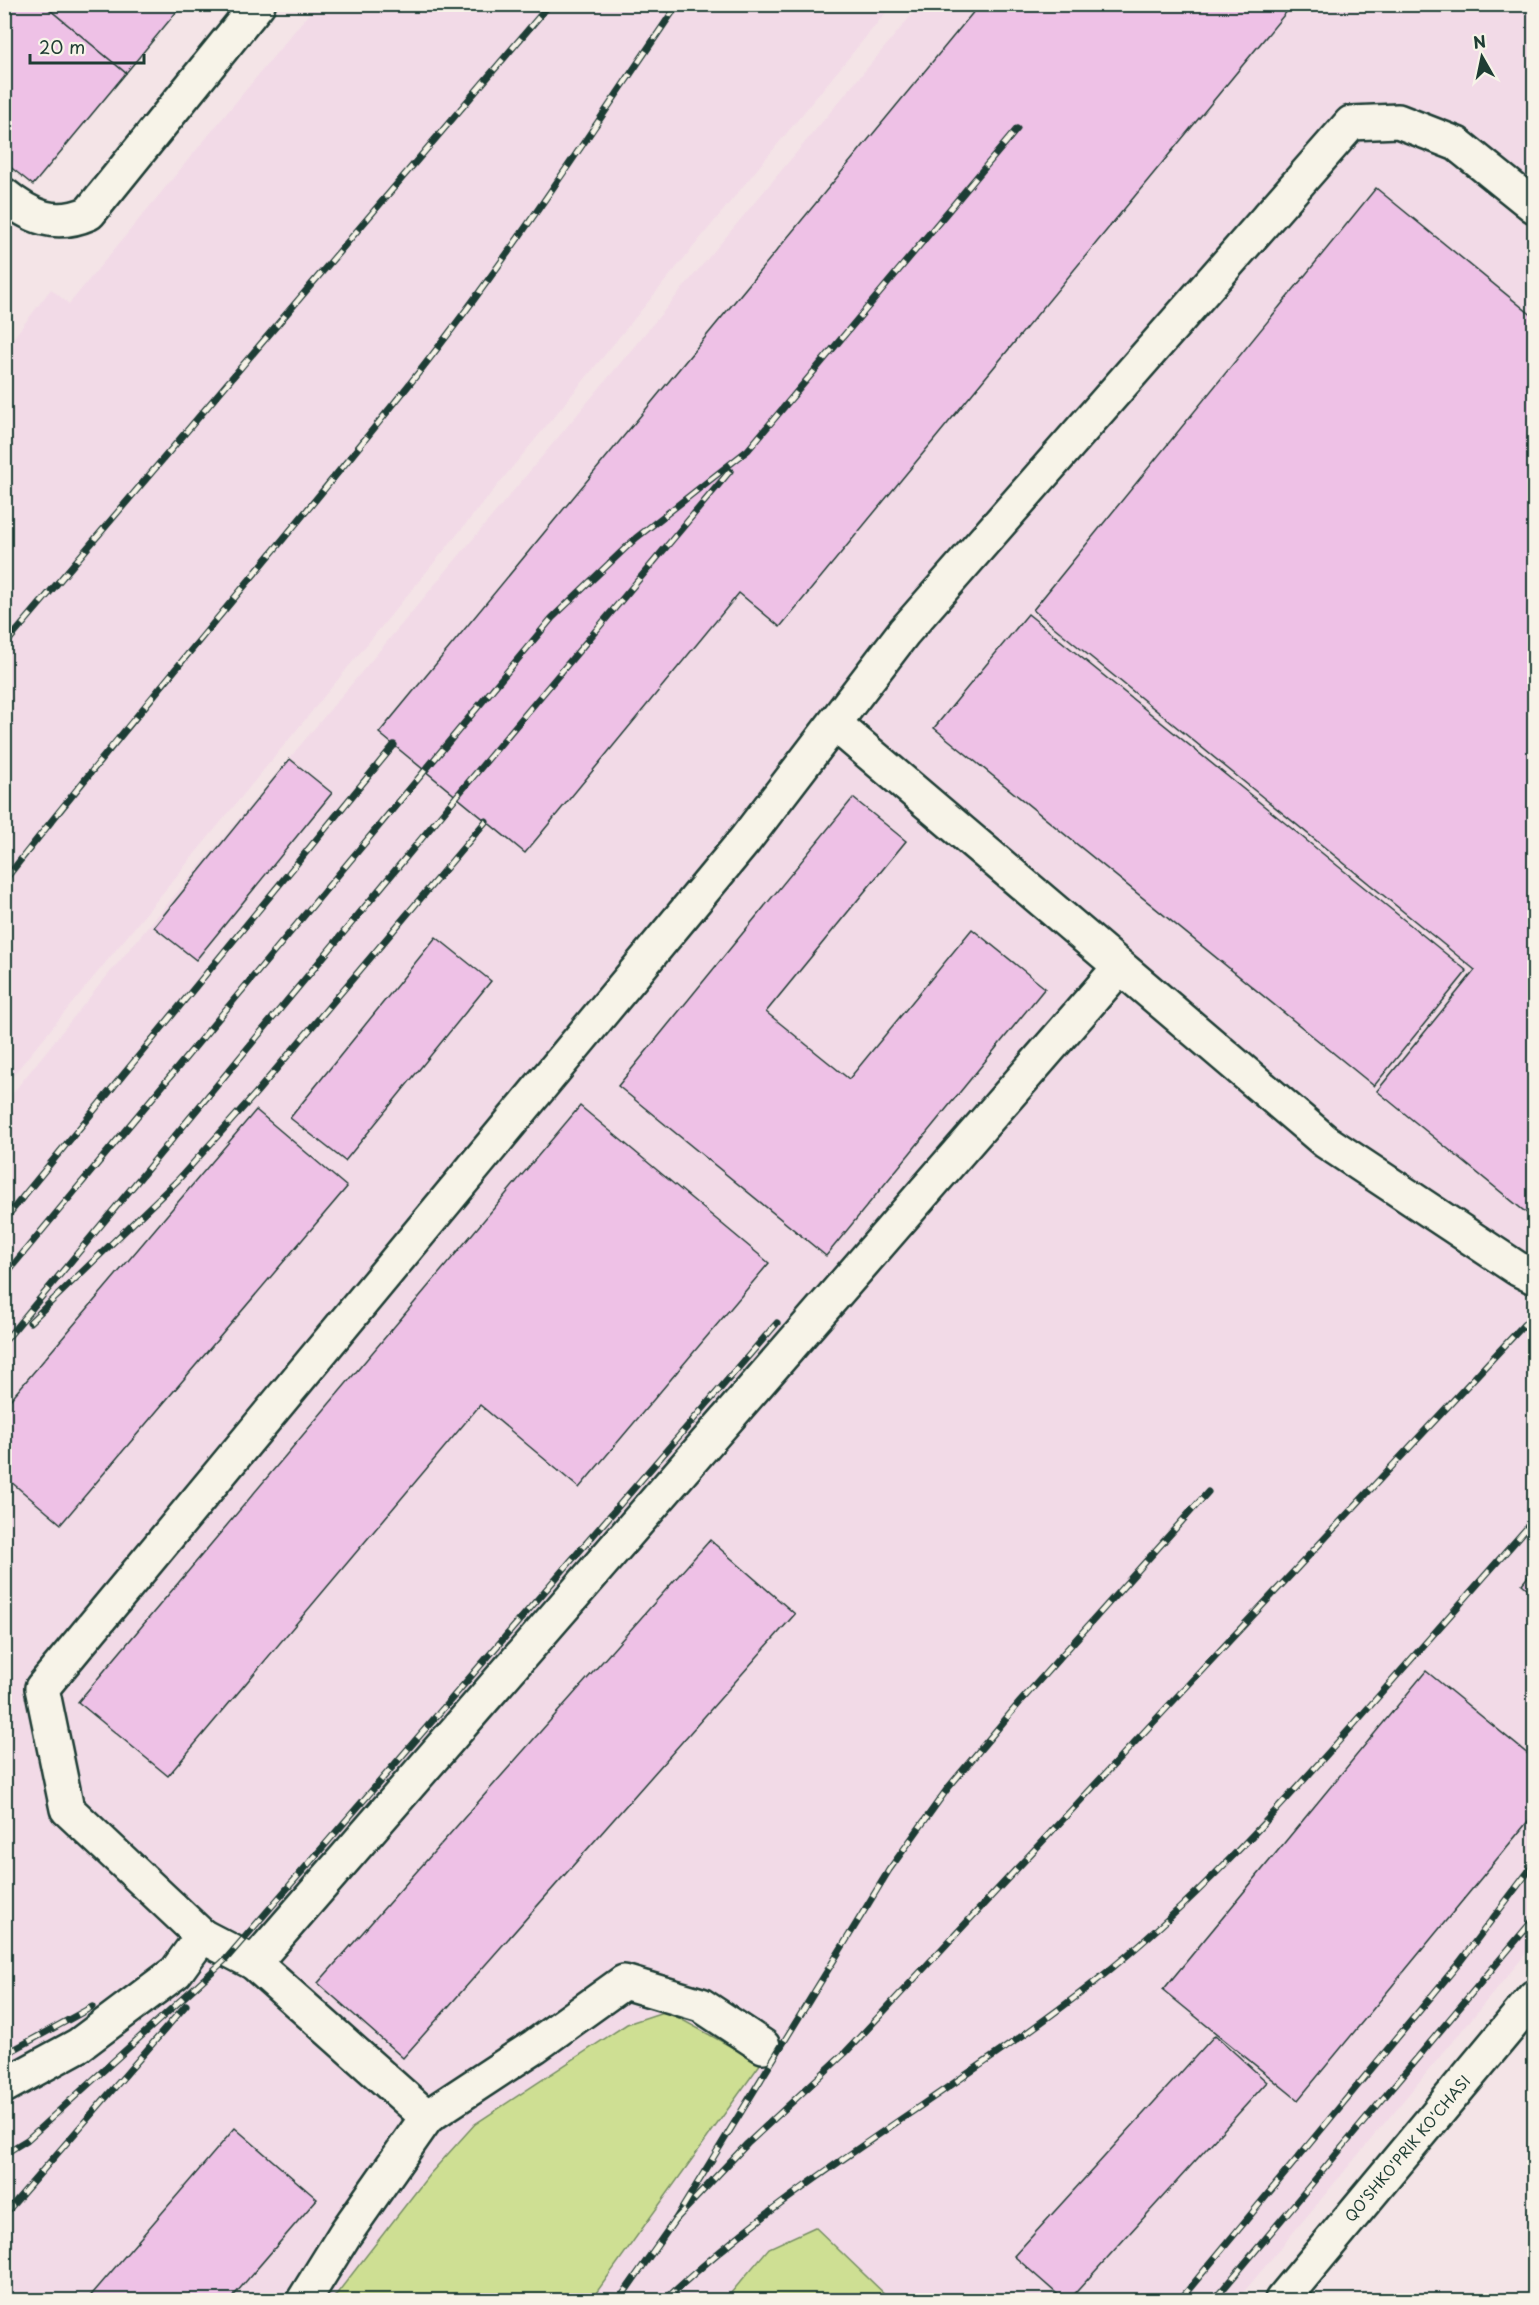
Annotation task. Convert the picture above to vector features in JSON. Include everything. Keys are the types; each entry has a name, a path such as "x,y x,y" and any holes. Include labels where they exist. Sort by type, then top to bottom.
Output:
{"street":[{"path":"4,195 30,214 51,220 70,219 89,213 258,4"},
{"path":"427,2117 254,1963 202,1936 68,1809 42,1688 737,850 904,632 1351,123 1398,121 1457,144 1534,207"},
{"path":"835,724 1325,1141 1518,1269 1534,1277"},
{"path":"254,1963 1119,968"},
{"path":"4,2086 79,2045 176,1972 202,1936"},
{"path":"304,2301 345,2234 427,2117 535,2046 624,1982 701,2005 763,2046"},
{"name":"QO'SHKO'PRIK KO'CHASI","path":"1282,2301 1534,1997"}],"shaded area":[{"path":"316,5 892,5 5,1085 5,349 51,289 69,304"},
{"path":"920,5 1534,5 1534,1944 1237,2300 5,2300 4,1104 97,988"}],"green space":[{"path":"666,2011 761,2063 591,2300 332,2300 429,2175 475,2124 627,2024"},
{"path":"815,2227 891,2300 725,2300 769,2248"}],"building":[{"path":"5,4 43,4 126,73 33,185 4,162"},
{"path":"43,4 183,4 126,73"},
{"path":"980,4 1293,4 780,627 739,593 525,853 379,733"},
{"path":"1376,188 1534,317 1534,1219 1377,1091 1475,970 1033,610"},
{"path":"4,249 11,254 4,261"},
{"path":"1028,614 1467,971 1374,1086 934,728"},
{"path":"290,759 332,793 196,960 154,927"},
{"path":"853,798 906,841 766,1012 849,1079 972,929 1045,988 826,1256 618,1086"},
{"path":"436,937 491,981 345,1161 290,1118"},
{"path":"580,1106 769,1263 579,1488 480,1405 168,1776 78,1702"},
{"path":"256,1110 347,1187 61,1524 4,1476 4,1407"},
{"path":"710,1540 795,1614 403,2058 318,1983"},
{"path":"1534,1569 1534,1594 1522,1584"},
{"path":"1426,1671 1534,1759 1534,1814 1298,2100 1163,1990"},
{"path":"1215,2035 1267,2082 1069,2300 1064,2300 1014,2256"},
{"path":"235,2128 317,2199 230,2300 87,2300"}],"railway":[{"path":"4,646 550,4"},
{"path":"4,881 447,336 548,195 678,4"},
{"path":"4,1276 552,618 636,538 748,450 1017,129"},
{"path":"4,1342 730,471"},
{"path":"4,1220 394,745"},
{"path":"30,1322 178,1180 256,1093 486,821"},
{"path":"675,2220 747,2144 845,2053 1533,1315"},
{"path":"4,2154 27,2140 226,1959 777,1323"},
{"path":"619,2300 675,2220 889,1870 948,1788 1020,1702 1208,1492"},
{"path":"665,2300 715,2255 768,2214 1043,2021 1096,1981 1166,1921 1231,1858 1294,1791 1534,1520"},
{"path":"1180,2300 1459,1963 1534,1864"},
{"path":"1214,2300 1534,1919"},
{"path":"4,2215 186,2005"},
{"path":"4,2055 92,2007"}]}
